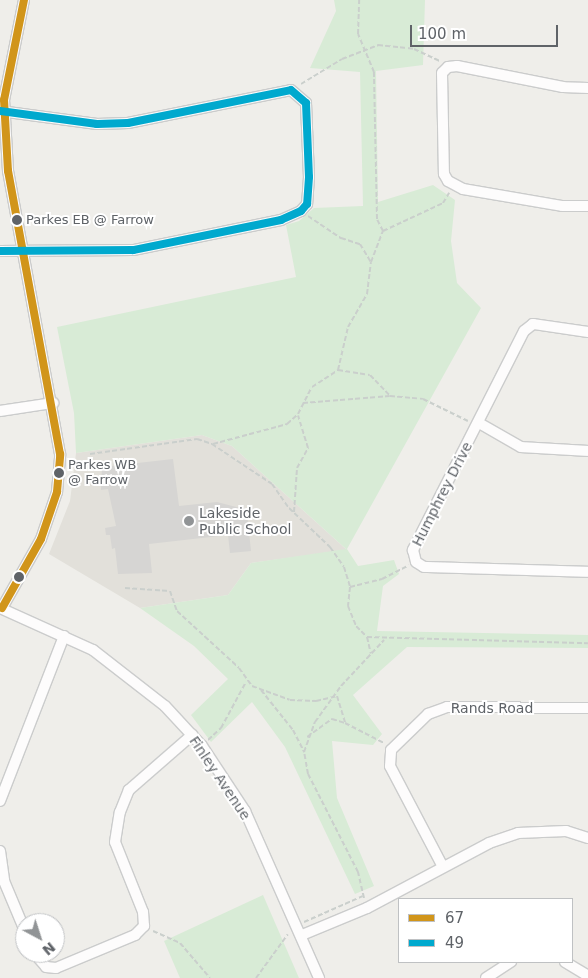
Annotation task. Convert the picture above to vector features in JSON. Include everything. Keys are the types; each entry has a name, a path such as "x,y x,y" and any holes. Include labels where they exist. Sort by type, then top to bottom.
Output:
{"street":[{"path":"1,608 41,539 57,492 60,454 53,403 8,171 3,112 11,54 24,0"},
{"path":"588,88 448,66 442,73 444,174 454,187 562,206 588,206"},
{"path":"0,251 133,250 251,223 281,220 301,212 308,204 309,177 306,104 291,90 128,123 97,124 3,112"},
{"name":"Humphrey Drive","path":"588,332 533,324 524,331 413,550 416,562 448,569 588,572"},
{"path":"0,411 53,403"},
{"path":"478,424 520,447 588,451"},
{"name":"Finley Avenue","path":"1,608 64,636 128,675 202,746 245,811 300,930 319,978"},
{"path":"0,801 64,636"},
{"name":"Rands Road","path":"391,750 428,714 447,707 588,708"},
{"path":"43,963 46,967 56,968 135,935 144,926 143,912 115,842 120,812 129,790 192,735"},
{"path":"391,750 390,766 443,867"},
{"path":"300,930 367,908 443,867 518,833 566,831 588,838"},
{"path":"0,851 4,881 17,913"},
{"path":"486,978 509,963"},
{"path":"567,963 588,976"}],"path":[{"path":"359,0 356,16 364,48 374,72 377,218 383,231"},
{"path":"291,90 364,48 394,45 414,49 448,66"},
{"path":"338,370 348,327 367,294 371,262 383,231 443,203 454,187"},
{"path":"301,212 341,238 360,244 371,262"},
{"path":"212,444 287,424 298,414 320,379 338,370 370,375 390,396"},
{"path":"304,403 390,396 422,398 478,424"},
{"path":"294,512 297,468 308,448 298,414"},
{"path":"90,454 197,439 212,444 272,484 294,512 330,547 350,587 348,606 356,626 368,637 384,640 588,643"},
{"path":"350,587 382,579 416,562"},
{"path":"125,588 170,591 177,611 239,668 246,682 261,690 290,700 316,701 337,696"},
{"path":"368,637 371,654"},
{"path":"304,752 307,737 337,696 341,686 384,640"},
{"path":"202,746 221,728 246,682"},
{"path":"261,690 293,730 304,752 308,774 358,872 367,908"},
{"path":"337,696 346,723"},
{"path":"307,737 332,719 346,723 391,750"},
{"path":"256,978 300,930 363,896"},
{"path":"144,926 180,943 210,978"}],"shaded area":[{"name":"Lakeside Public School","path":"202,435 232,446 347,550 251,563 228,595 140,608 49,554 70,501 76,453"}],"green space":[{"path":"334,0 425,0 423,65 376,71 378,202 433,185 455,200 451,241 457,283 481,308 347,549 358,566 394,560 399,574 383,586 377,631 588,635 588,648 407,647 353,695 382,734 373,745 332,741 337,798 374,886 355,894 285,747 252,702 211,742 191,715 228,679 194,646 140,608 228,595 251,563 346,549 232,446 202,435 76,453 74,413 57,327 296,277 286,225 299,221 314,208 363,206 360,72 310,68 336,11"},
{"path":"263,895 299,978 180,978 164,941"}],"building":[{"path":"173,459 179,506 217,502 240,508 247,513 251,551 230,553 228,535 149,544 152,573 118,574 115,548 112,549 110,535 106,535 105,528 116,526 108,489 101,490 102,467"}],"transit line":[{"name":"67","path":"2,608 41,539 57,492 60,454 8,171 4,100 24,0"},
{"name":"49","path":"0,111 97,124 128,123 291,90 306,103 309,177 307,204 301,211 281,220 133,250 0,251"}],"place":[{"name":"Parkes EB @ Farrow","path":"17,220"},
{"name":"Parkes WB @ Farrow","path":"59,473"},
{"name":"Lakeside Public School","path":"189,521"}]}
